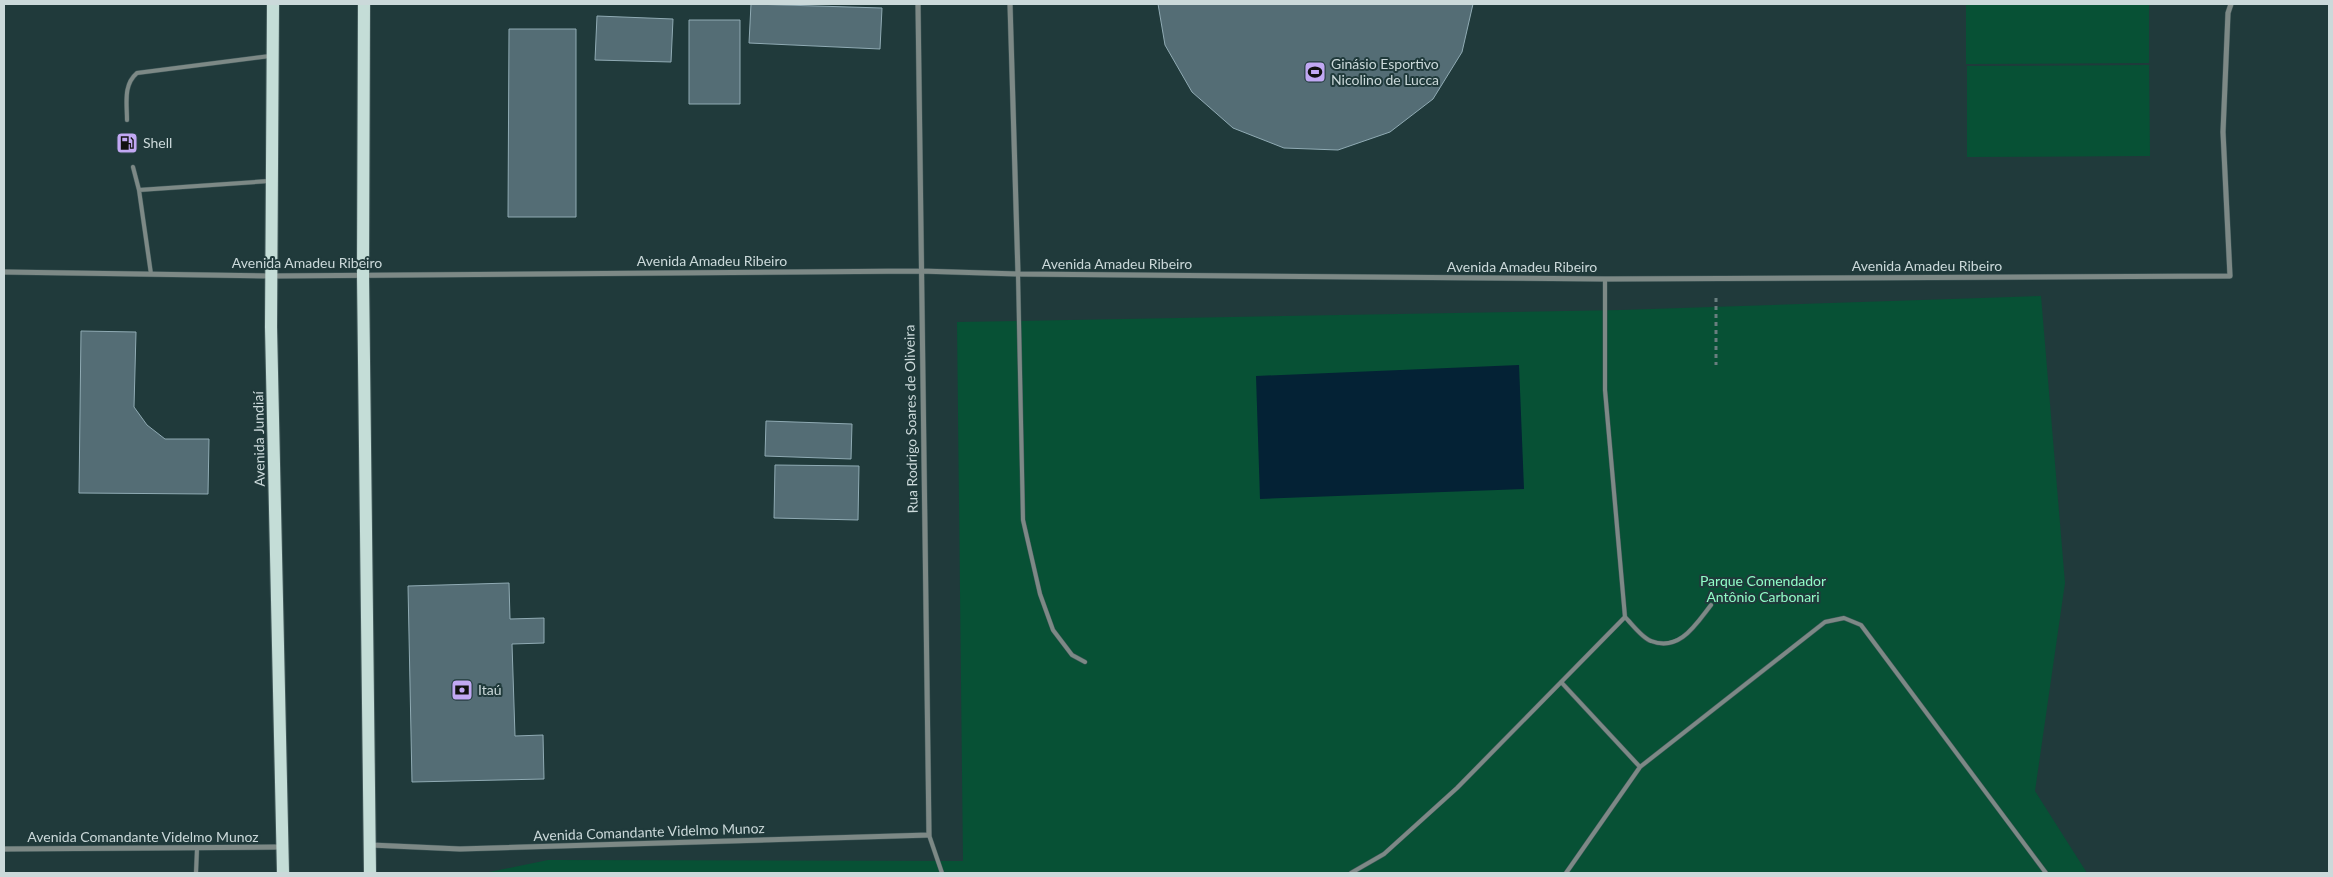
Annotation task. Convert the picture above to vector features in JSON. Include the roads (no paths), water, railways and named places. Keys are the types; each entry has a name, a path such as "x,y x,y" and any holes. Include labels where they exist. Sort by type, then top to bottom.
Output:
{"main road":[{"name":"Avenida Jundiaí","path":"273,4 271,276 282,873"},
{"path":"364,4 363,275 370,873"}],"street":[{"name":"Rua Rodrigo Soares de Oliveira","path":"918,4 920,271 929,835"},
{"path":"1010,4 1018,274"},
{"name":"Avenida Amadeu Ribeiro","path":"4,272 271,276 920,271 1018,274 1605,279 2230,276 2223,132 2228,14 2231,4"},
{"name":"Avenida Comandante Videlmo Munoz","path":"371,845 460,849 929,835"},
{"name":"Avenida Comandante Videlmo Munoz","path":"4,849 283,847"}],"lane":[{"path":"127,120 126,92 132,77 137,73 272,56"},
{"path":"133,167 139,190 151,274"},
{"path":"139,190 272,181"},
{"path":"1018,274 1023,520 1040,594 1053,630 1072,655 1085,662"},
{"path":"1605,279 1605,390 1625,617 1650,641 1671,644 1688,634 1711,605"},
{"path":"1351,873 1384,854 1457,788 1625,617"},
{"path":"1566,873 1640,767 1825,622 1844,618 1861,625 2046,873"},
{"path":"1561,682 1640,767"},
{"path":"929,835 942,873"},
{"path":"196,873 197,849"}],"water":[{"path":"1519,365 1524,489 1260,499 1256,376"}],"place":[{"name":"Ginásio Esportivo Nicolino de Lucca","path":"1315,72"},
{"name":"Shell","path":"127,143"},
{"name":"Itaú","path":"462,690"}],"park label":[{"name":"Parque Comendador Antônio Carbonari","path":"1763,590"}]}
